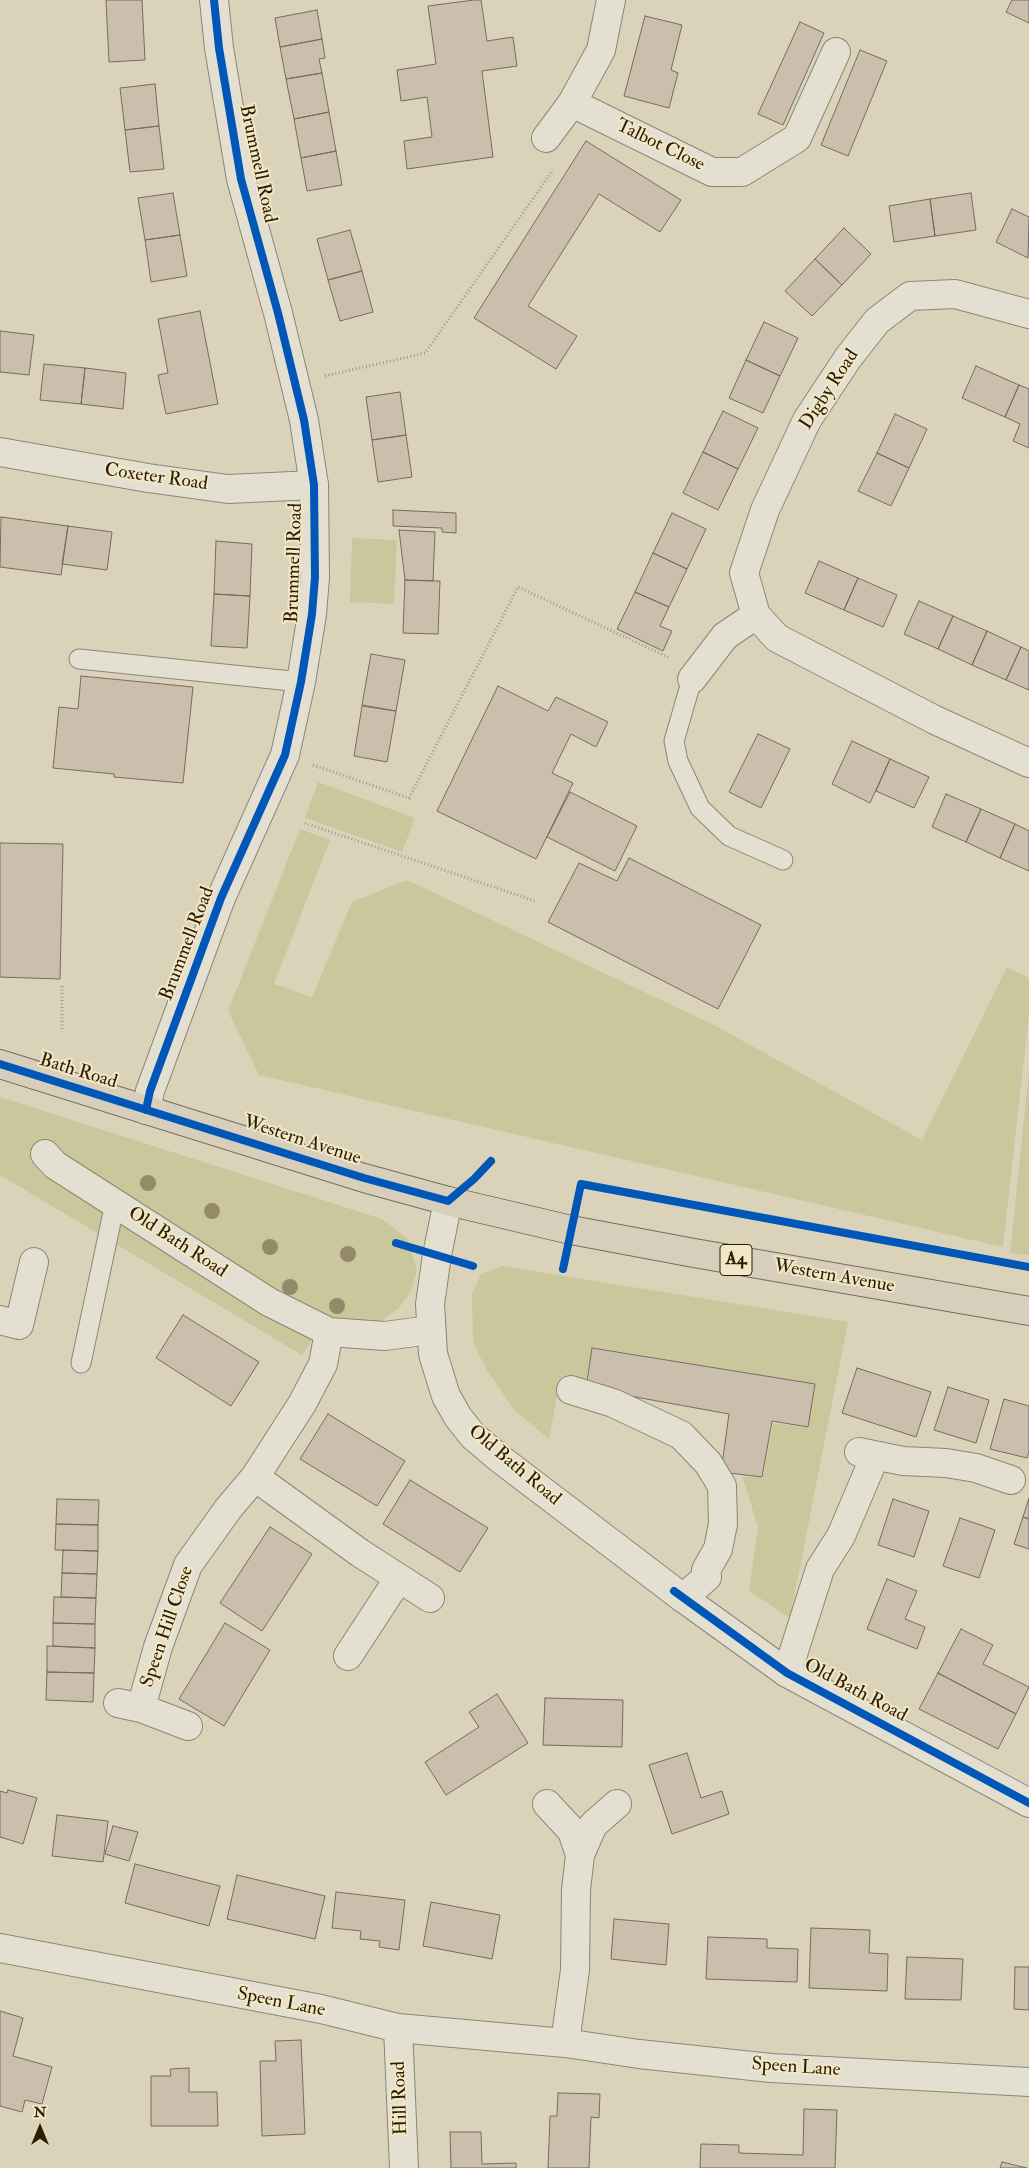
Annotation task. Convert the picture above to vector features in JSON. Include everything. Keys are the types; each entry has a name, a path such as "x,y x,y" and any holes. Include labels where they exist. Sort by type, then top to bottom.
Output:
{"main road":[{"name":"Bath Road","path":"0,1064 146,1110"},
{"name":"Western Avenue","path":"146,1110 364,1178 448,1201 571,1230 1029,1311"}],"street":[{"name":"Brummell Road","path":"146,1110 150,1091 222,898 285,755 301,682 312,614 315,577 314,485 304,420 278,313 241,179 219,48 214,0"},
{"path":"546,138 572,103 601,50 611,0"},
{"name":"Talbot Close","path":"572,103 712,172 742,172 796,138 836,52"},
{"name":"Digby Road","path":"1029,314 955,294 910,296 877,321 848,358 807,420 765,510 744,573 756,615 777,638 935,720 1029,763"},
{"name":"Coxeter Road","path":"0,452 148,478 228,489 314,485"},
{"path":"695,675 725,636 756,615"},
{"name":"Old Bath Road","path":"45,1154 55,1165 269,1302 329,1332 385,1336 430,1330"},
{"name":"Old Bath Road","path":"448,1201 435,1265 430,1304 430,1330 433,1354 446,1396 458,1418 474,1436 499,1458 683,1598 787,1673 1029,1804"},
{"path":"0,1320 19,1325 34,1262"},
{"name":"Speen Hill Close","path":"188,1726 130,1706 158,1647 188,1565 228,1509 255,1477 302,1404 323,1364 329,1332"},
{"path":"571,1390 613,1403 681,1435 708,1463 722,1486 723,1524 718,1549 706,1570 707,1577 683,1598"},
{"path":"787,1673 820,1569 841,1536 867,1454 903,1461 946,1463 976,1468 1011,1480"},
{"path":"255,1477 352,1547 430,1598"},
{"path":"348,1656 399,1578"},
{"path":"547,1804 572,1831 580,1855"},
{"path":"565,2042 574,1970 576,1890 580,1855 593,1825 617,1804"},
{"name":"Speen Lane","path":"0,1948 321,2010 398,2028 565,2042 639,2054 771,2068 1029,2082"},
{"name":"Hill Road","path":"398,2028 404,2168"}],"lane":[{"path":"79,659 301,682"},
{"path":"695,675 674,740 678,761 700,808 729,836 783,860"},
{"path":"81,1363 115,1203"}],"path":[{"path":"295,383 425,354 553,169"},
{"path":"285,755 409,798 518,587 695,675"},
{"path":"305,823 535,901"},
{"path":"62,986 62,1029"}],"shaded area":[{"path":"352,538 397,540 394,604 350,602"},
{"path":"318,782 415,818 402,852 305,818"},
{"path":"300,829 330,840 274,984 312,997 352,902 407,880 712,1024 922,1140 1007,967 1029,978 1029,1014 1003,1247 259,1075 228,1011"},
{"path":"1029,1072 1029,1255 1010,1253"},
{"path":"0,1097 382,1219 407,1238 417,1270 411,1291 399,1308 380,1322 324,1322 302,1355 0,1175"},
{"path":"503,1266 848,1322 790,1618 749,1591 758,1527 742,1476 763,1478 773,1423 808,1428 815,1384 592,1347 585,1388 559,1384 549,1439 514,1410 485,1367 473,1342 472,1294 481,1274"}],"building":[{"path":"106,0 142,0 145,60 109,62"},
{"path":"481,0 487,41 513,37 517,66 482,71 493,157 407,169 404,141 432,137 427,97 401,101 397,70 436,64 428,6"},
{"path":"1012,0 1029,0 1029,23 1006,12"},
{"path":"317,10 322,39 280,47 275,18"},
{"path":"645,16 682,25 671,70 678,73 669,108 624,96"},
{"path":"800,22 824,33 783,125 758,114"},
{"path":"322,39 325,58 319,59 322,73 286,79 280,47"},
{"path":"860,50 887,61 848,156 821,145"},
{"path":"322,73 329,112 294,119 286,79"},
{"path":"155,84 159,126 125,130 120,88"},
{"path":"329,112 336,151 301,158 294,119"},
{"path":"159,126 164,169 130,172 125,130"},
{"path":"586,141 681,200 660,232 599,194 528,306 577,336 556,369 474,318"},
{"path":"336,151 342,185 307,191 301,158"},
{"path":"173,193 180,235 145,240 138,198"},
{"path":"971,193 976,230 935,236 930,199"},
{"path":"930,199 935,236 894,242 889,206"},
{"path":"1012,209 1029,217 1028,258 996,242"},
{"path":"844,228 871,254 842,285 815,259"},
{"path":"350,230 362,271 328,280 317,239"},
{"path":"180,235 187,276 151,282 145,240"},
{"path":"815,259 842,285 812,316 785,291"},
{"path":"362,271 373,312 340,321 328,280"},
{"path":"200,311 218,404 166,414 158,375 168,373 158,319"},
{"path":"764,322 798,338 780,376 746,360"},
{"path":"0,331 34,335 29,375 0,372"},
{"path":"746,360 780,376 763,413 729,398"},
{"path":"44,364 85,368 81,404 40,400"},
{"path":"976,366 1019,385 1005,417 962,398"},
{"path":"85,368 126,373 123,409 81,404"},
{"path":"1019,385 1029,389 1029,448 1013,441 1020,424 1005,417"},
{"path":"400,392 406,435 372,440 366,397"},
{"path":"723,411 758,428 738,469 703,452"},
{"path":"895,414 927,429 909,468 877,453"},
{"path":"406,435 412,477 378,482 372,440"},
{"path":"703,452 738,469 718,510 683,493"},
{"path":"877,453 909,468 891,506 858,491"},
{"path":"393,510 456,513 456,533 442,532 442,528 393,526"},
{"path":"672,513 706,529 687,569 653,553"},
{"path":"1,517 68,526 61,575 0,567"},
{"path":"68,526 112,532 107,570 62,564"},
{"path":"399,530 435,532 433,581 405,580"},
{"path":"216,541 252,544 250,596 214,594"},
{"path":"653,553 687,569 669,607 635,592"},
{"path":"819,561 858,578 844,610 805,593"},
{"path":"858,578 897,595 883,627 844,610"},
{"path":"405,580 440,581 438,634 403,633"},
{"path":"635,592 669,607 660,626 672,631 663,651 617,629"},
{"path":"214,594 250,596 247,648 211,646"},
{"path":"919,601 953,616 938,649 904,634"},
{"path":"953,616 987,631 972,665 938,649"},
{"path":"987,631 1021,647 1006,680 972,665"},
{"path":"1021,647 1029,651 1029,690 1006,680"},
{"path":"371,654 405,660 396,711 362,705"},
{"path":"81,676 193,687 183,783 114,777 114,774 53,768 59,707 78,709"},
{"path":"498,686 548,711 556,697 608,722 596,747 571,734 552,773 573,783 536,859 437,811"},
{"path":"362,706 396,711 387,762 354,756"},
{"path":"758,734 790,749 761,808 729,792"},
{"path":"852,741 890,759 870,803 832,784"},
{"path":"890,759 929,777 914,808 876,791"},
{"path":"570,792 637,826 615,871 547,837"},
{"path":"946,794 981,809 966,842 932,827"},
{"path":"981,809 1015,824 1000,858 966,842"},
{"path":"1015,824 1029,831 1029,871 1000,858"},
{"path":"0,843 63,844 60,979 0,977"},
{"path":"629,858 761,925 718,1009 548,922 579,863 617,881"},
{"path":"183,1315 259,1362 231,1406 156,1358"},
{"path":"592,1348 815,1384 808,1427 772,1421 762,1477 721,1472 729,1414 586,1388"},
{"path":"857,1368 931,1392 916,1437 842,1413"},
{"path":"948,1387 989,1400 976,1443 934,1430"},
{"path":"1004,1399 1029,1406 1029,1451 1027,1458 990,1449"},
{"path":"328,1414 405,1461 377,1506 300,1459"},
{"path":"410,1480 488,1528 460,1572 383,1524"},
{"path":"1029,1498 1029,1519 1023,1517"},
{"path":"57,1499 99,1500 98,1525 56,1524"},
{"path":"893,1499 929,1511 914,1557 878,1545"},
{"path":"1023,1517 1029,1519 1029,1549 1014,1544"},
{"path":"960,1518 995,1530 979,1578 943,1566"},
{"path":"56,1524 98,1525 98,1551 55,1550"},
{"path":"270,1527 312,1554 262,1631 220,1603"},
{"path":"63,1550 98,1551 97,1574 62,1573"},
{"path":"62,1573 97,1574 96,1598 61,1597"},
{"path":"887,1579 917,1591 905,1619 925,1627 917,1649 867,1629"},
{"path":"54,1597 96,1598 95,1624 53,1623"},
{"path":"53,1623 95,1624 95,1648 53,1646"},
{"path":"225,1623 270,1650 224,1726 179,1699"},
{"path":"961,1629 993,1645 983,1664 1029,1687 1016,1714 938,1673"},
{"path":"47,1646 95,1648 94,1673 47,1672"},
{"path":"47,1672 94,1673 93,1702 46,1700"},
{"path":"938,1673 1016,1714 998,1749 919,1709"},
{"path":"497,1694 528,1743 446,1795 425,1762 479,1727 469,1712"},
{"path":"545,1698 623,1700 622,1747 543,1745"},
{"path":"687,1753 701,1798 722,1791 729,1814 672,1834 649,1765"},
{"path":"8,1790 37,1798 23,1844 0,1837 0,1791 7,1793"},
{"path":"57,1815 108,1821 103,1862 52,1856"},
{"path":"113,1826 138,1832 129,1861 105,1854"},
{"path":"135,1864 220,1886 209,1926 125,1903"},
{"path":"237,1875 325,1896 315,1939 227,1919"},
{"path":"336,1892 405,1900 399,1950 379,1947 380,1941 360,1939 361,1931 332,1928"},
{"path":"431,1902 500,1915 492,1959 423,1946"},
{"path":"614,1919 669,1924 666,1965 611,1959"},
{"path":"811,1928 870,1930 869,1953 888,1954 887,1991 809,1988"},
{"path":"708,1937 767,1939 767,1948 798,1949 797,1982 706,1979"},
{"path":"907,1957 963,1959 961,2000 905,1999"},
{"path":"1015,1967 1029,1967 1029,2010 1014,2009"},
{"path":"0,2011 23,2018 13,2056 52,2067 42,2104 25,2100 22,2112 0,2106"},
{"path":"301,2040 305,2134 262,2136 260,2061 276,2061 275,2041"},
{"path":"189,2068 189,2092 217,2092 218,2126 151,2126 151,2076 171,2076 170,2069"},
{"path":"558,2093 600,2094 599,2118 591,2117 589,2168 548,2168 550,2116 557,2116"},
{"path":"804,2109 837,2110 835,2168 700,2168 701,2144 739,2145 739,2153 803,2155"},
{"path":"450,2132 481,2132 482,2164 516,2163 516,2168 451,2168"},
{"path":"1002,2162 1027,2168 1000,2168"}],"cycle path":[{"path":"146,1110 150,1091 221,898 285,755 301,682 312,614 315,577 314,485 304,420 278,313 241,179 219,48 214,0"},
{"path":"0,1064 364,1178 448,1201 474,1179 491,1161"},
{"path":"563,1269 581,1184 1029,1267"},
{"path":"396,1243 473,1266"},
{"path":"674,1591 787,1673 1029,1803"}]}
